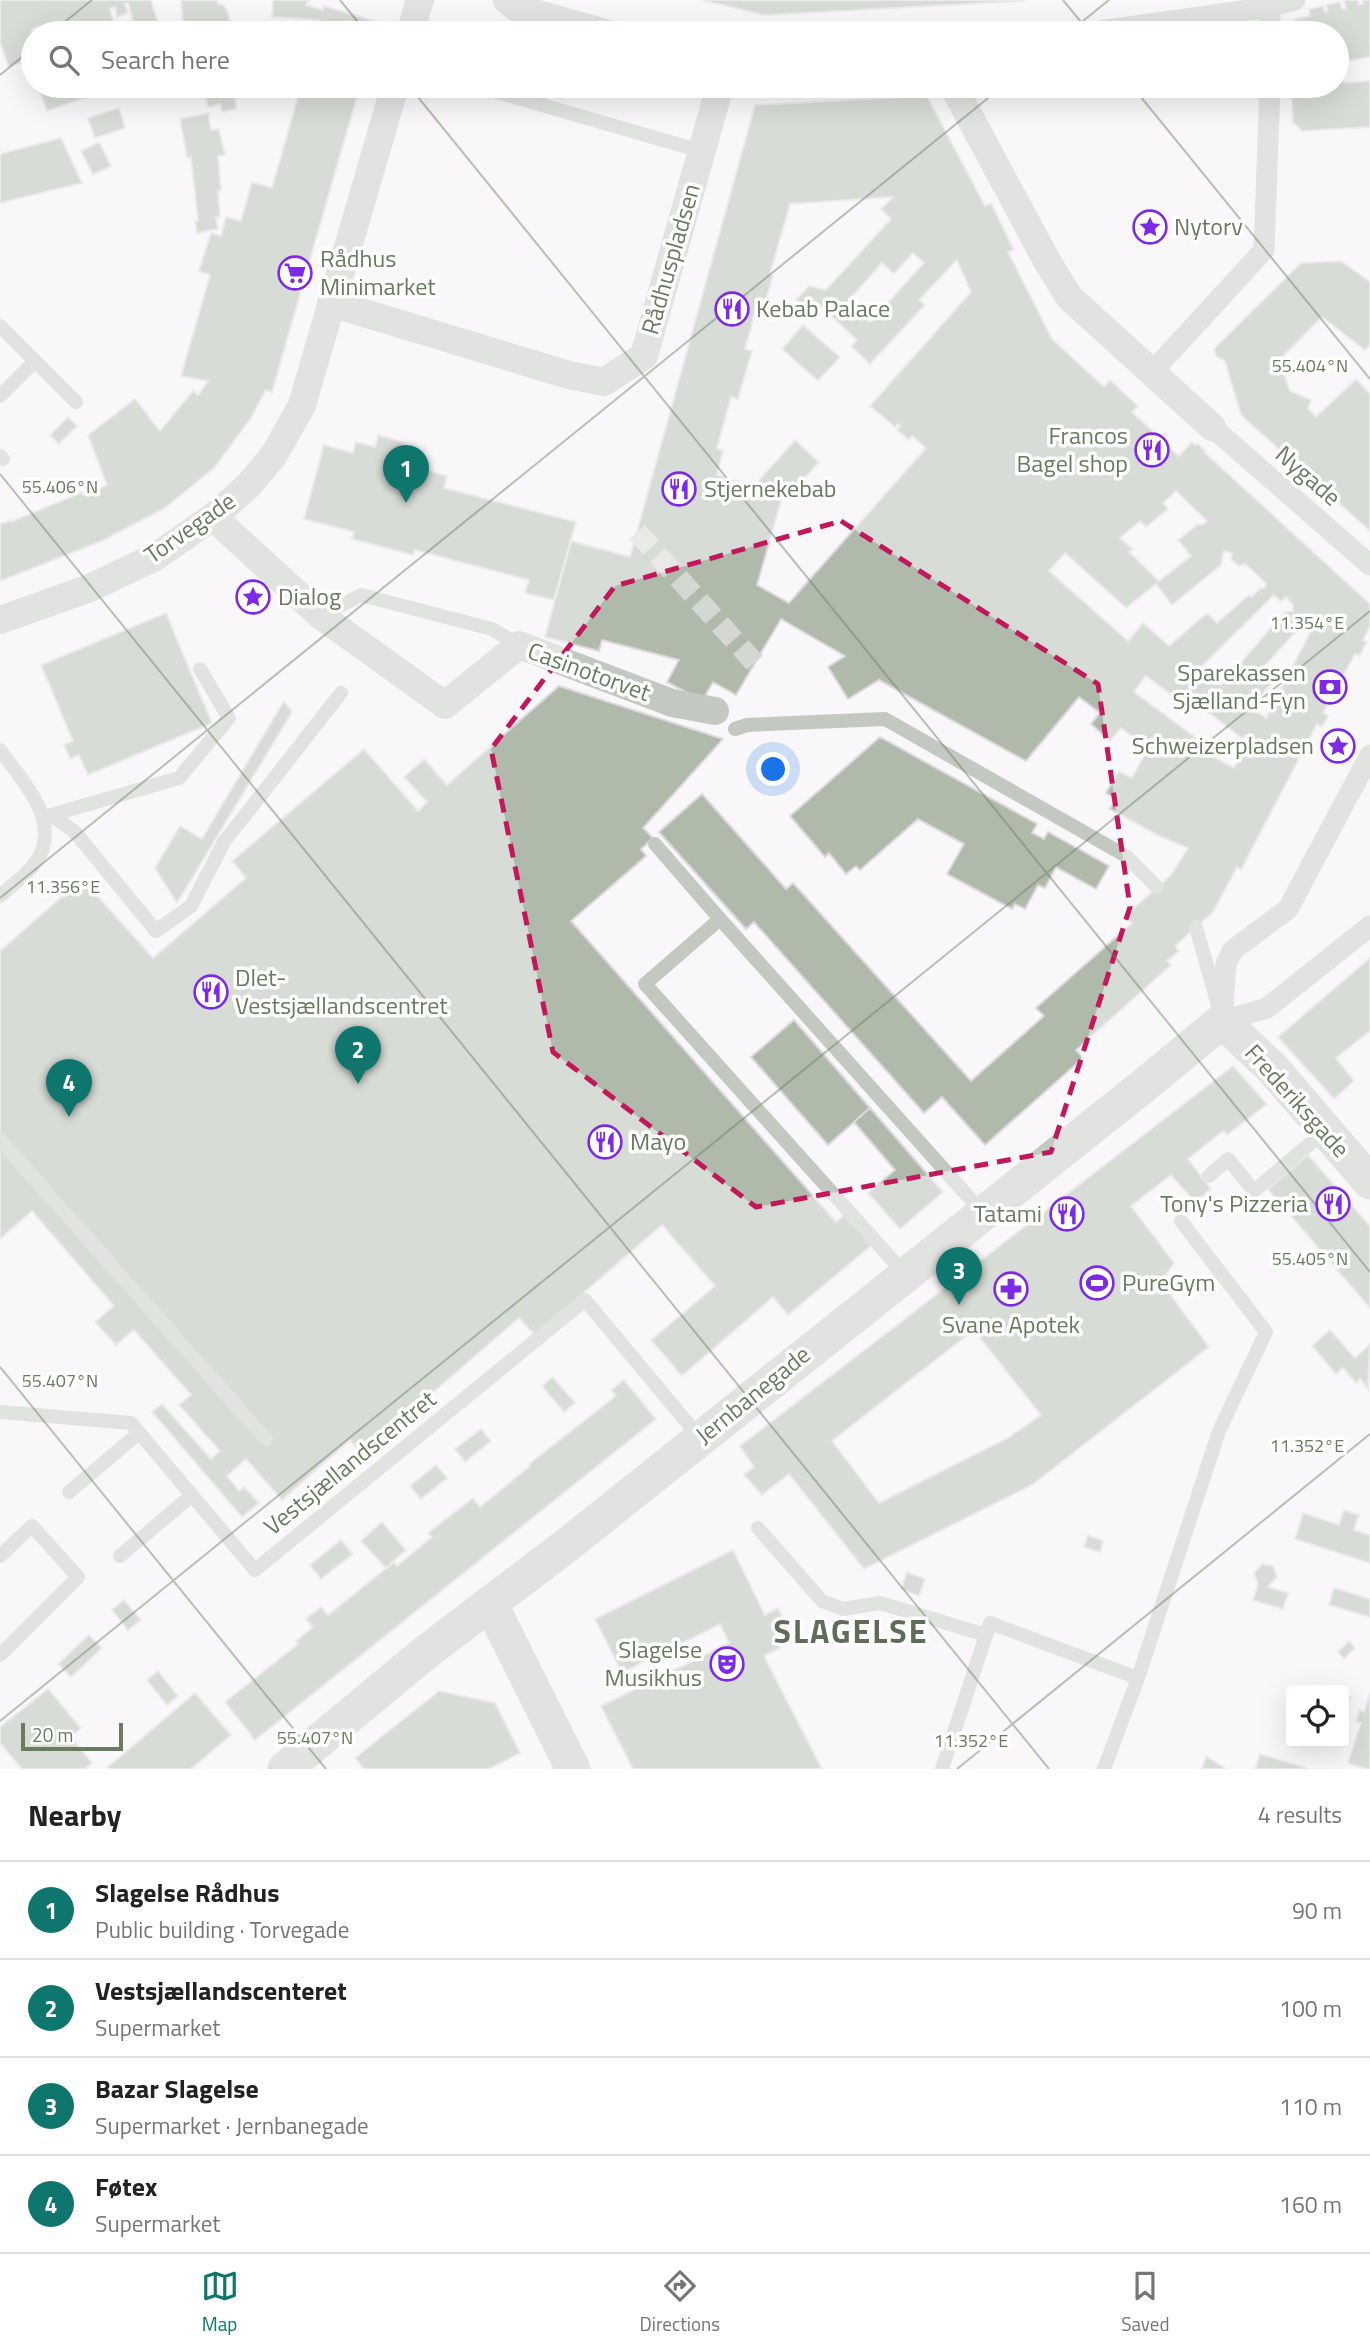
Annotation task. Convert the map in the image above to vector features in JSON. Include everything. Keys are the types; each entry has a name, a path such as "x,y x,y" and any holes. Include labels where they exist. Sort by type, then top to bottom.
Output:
{"street":[{"path":"414,21 420,0"},
{"path":"507,0 517,8 563,21"},
{"path":"1174,21 1270,8 1295,0"},
{"path":"1270,8 1270,21"},
{"path":"331,303 391,98"},
{"name":"Rådhuspladsen","path":"331,303 569,375 604,382 644,356 716,98"},
{"path":"959,98 1069,297 1212,428"},
{"path":"1152,372 1264,250 1270,98"},
{"name":"Torvegade","path":"0,620 90,588 155,557 213,517 248,486 274,454 302,405 331,303"},
{"name":"Nygade","path":"1212,428 1370,565"},
{"name":"Casinotorvet","path":"213,517 321,616 446,705 519,645 672,703 725,720"},
{"path":"1370,755 1287,909 1233,950 1226,963 1222,1021 1267,1008 1370,926"},
{"name":"Frederiksgade","path":"1222,1021 1272,1068 1370,1182"},
{"name":"Jernbanegade","path":"285,1769 414,1662 567,1545 1222,1021"},
{"path":"490,1603 573,1769"}],"lane":[{"path":"518,98 701,150"},
{"path":"0,327 76,402"},
{"path":"0,396 35,361"},
{"path":"321,616 361,595 492,629 519,645"},
{"path":"47,816 179,778 229,718 200,669"},
{"path":"0,750 47,816 75,832 156,931 191,906 225,842 341,693"},
{"name":"Casinotorvet","path":"725,720 747,725 885,719 1126,856 1157,887"},
{"path":"0,896 29,870 40,855 47,816"},
{"path":"655,844 983,1213"},
{"path":"720,919 645,984 905,1274"},
{"path":"1196,927 1222,1021"},
{"path":"1209,1175 1228,1159 1254,1191 1325,1131"},
{"path":"0,1140 266,1438"},
{"path":"1104,1769 1138,1678 1219,1431 1266,1332 1181,1221"},
{"name":"Vestsjællandscentret","path":"0,1412 131,1423 255,1570 585,1300 700,1438"},
{"path":"68,1492 139,1433"},
{"path":"120,1556 191,1496"},
{"path":"0,1556 32,1527 78,1577 0,1655"},
{"path":"758,1528 822,1601 843,1609 880,1603 986,1635"},
{"path":"942,1769 990,1623 1138,1678"}],"highlighted area":[{"path":"841,521 1098,684 1130,907 1051,1152 756,1207 553,1052 491,749 615,586"}],"building":[{"path":"0,0 151,0 157,21 133,21 128,3 125,4 128,13 117,17 115,7 110,9 114,21 21,21 21,63 9,67 0,43"},
{"path":"181,0 217,0 218,4 224,5 229,15 229,21 183,21"},
{"path":"273,0 311,0 307,1 306,5 323,10 324,6 375,21 320,21 272,17"},
{"path":"702,0 1024,0 1024,1 764,15"},
{"path":"1344,0 1358,0 1359,4 1363,4 1362,0 1370,0 1370,57 1349,61 1349,21 1295,21 1310,16 1309,9 1323,6 1325,12 1328,11 1326,5 1340,2 1342,9 1346,8"},
{"path":"1370,81 1370,127 1302,131 1293,122 1292,98 1349,98 1349,83"},
{"path":"42,98 84,98 47,111"},
{"path":"206,98 235,98 236,109 222,112 220,104 208,107"},
{"path":"298,98 357,98 272,392 266,390 251,418 214,468 165,508 102,541 0,581 0,524 107,485 88,435 135,399 160,431 193,391 198,395 208,381 181,376 210,275 199,271 211,233 221,236 226,217 241,221 252,182 272,188"},
{"path":"928,98 985,206 991,203 1014,250 1008,252 1052,339 1104,387 1110,380 1138,406 1132,412 1179,456 1192,442 1206,451 1204,452 1370,604 1370,626 1363,640 1367,642 1359,656 1355,654 1323,713 1328,716 1322,727 1317,724 1241,870 1237,867 1213,912 1175,946 1179,951 1167,961 1171,965 1076,1050 1083,1058 985,1145 942,1097 924,1113 754,922 746,929 659,832 702,794 786,889 793,883 971,1081 1044,1016 1036,1008 1132,923 1125,916 1171,875 1188,848 1157,835 1110,809 1116,799 1106,793 1119,771 1132,778 1148,748 1121,728 1110,741 1091,724 1100,713 1079,697 1026,761 879,680 848,699 828,667 845,656 781,619 736,695 713,682 702,701 667,682 679,660 602,640 599,651 545,637 571,541 630,557 755,105","holes":["893,197 881,209 891,219 826,290 809,286 796,300 807,310 815,301 857,340 851,346 870,364 925,305 919,300 957,260 971,292 870,406 895,427 898,424 900,426 897,430 909,440 912,436 926,448 789,603 757,585 783,494 789,496 819,462 795,440 754,486 717,475 723,451 717,448 731,397 738,399 752,351 745,349 759,298 766,300 773,276 770,274 790,204","913,253 924,263 870,322 848,301 882,263 894,274","1176,491 1207,521 1202,525 1198,524 1178,540 1191,556 1159,581 1129,552 1132,549 1120,538 1140,521 1146,527 1168,509 1163,503","1224,551 1232,553 1231,559 1239,566 1245,564 1266,583 1265,588 1261,588 1251,597 1249,595 1217,623 1207,613 1169,646 1143,623 1128,641 1049,571 1065,553 1126,608 1156,584 1172,605 1221,565","1274,595 1281,602 1286,597 1293,605 1293,611 1285,612 1221,685 1198,670","1301,626 1310,633 1266,718 1251,707 1272,683 1259,672","1146,676 1190,708 1195,702 1243,739 1245,735 1248,737 1234,768 1199,749 1203,743 1134,692"]},
{"path":"119,108 125,128 95,138 88,118"},
{"path":"208,113 211,130 219,129 225,155 218,156 220,217 216,217 218,229 197,233 191,157 187,158 180,119"},
{"path":"61,138 82,183 0,203 0,154"},
{"path":"99,142 111,166 93,175 81,151"},
{"path":"1341,261 1370,282 1370,345 1365,350 1322,317 1279,360 1290,391 1311,400 1308,408 1316,417 1356,379 1370,394 1370,531 1241,415 1225,361 1216,356 1214,349 1301,263"},
{"path":"803,325 840,357 818,381 782,349"},
{"path":"68,417 77,426 59,444 50,435"},
{"path":"378,435 406,443 399,447 411,466 447,476 444,488 576,522 554,600 525,593 529,580 415,550 413,555 352,539 354,532 304,519 324,445 353,453 356,442 375,447"},
{"path":"166,613 212,723 88,775 79,755 70,759 64,745 73,741 41,665"},
{"path":"559,686 723,739 643,828 653,838 641,849 646,856 571,921 836,1222 844,1215 872,1245 788,1315 773,1297 682,1376 651,1340 715,1286 662,1225 535,1335 519,1318 362,1454 350,1440 282,1500 246,1459 227,1476 239,1491 244,1487 259,1503 242,1517 152,1412 162,1404 211,1459 220,1451 179,1405 191,1395 134,1330 116,1345 95,1322 114,1306 32,1211 0,1239 0,951 82,879 153,958 246,878 232,861 364,749 418,811 427,802 404,777 424,759 447,785"},
{"path":"284,701 292,712 177,903 155,868 180,826 202,839"},
{"path":"880,737 1037,824 1032,833 1044,839 1048,832 1109,866 1096,889 1056,867 1045,888 1038,885 1025,909 1015,904 1012,909 947,874 964,844 918,819 860,870 856,866 846,874 829,853 825,857 790,816"},
{"path":"1370,958 1370,1031 1336,1058 1354,1081 1334,1099 1278,1037"},
{"path":"794,1020 870,1108 828,1145 751,1057"},
{"path":"1233,1066 1267,1104 1227,1135 1223,1131 1188,1159 1211,1189 1195,1202 1171,1175 1131,1206 1174,1263 1161,1282 1209,1347 1032,1485 864,1569 789,1474 762,1495 744,1475 754,1467 740,1446","holes":["974,1330 1041,1415 1008,1438 879,1503 832,1441"]},
{"path":"870,1108 943,1192 900,1229 868,1193 895,1170 854,1122"},
{"path":"1308,1155 1370,1226 1370,1308 1268,1189"},
{"path":"1330,1330 1355,1358 1370,1344 1368,1389 1360,1379 1356,1383 1343,1368 1336,1374 1312,1346"},
{"path":"553,1377 575,1403 564,1412 542,1386"},
{"path":"624,1380 656,1419 255,1740 225,1702 298,1644 296,1641 313,1627 306,1619 321,1607 328,1615 394,1562 397,1566 432,1537 428,1533 473,1498 480,1507 530,1466 529,1464 616,1396 611,1390"},
{"path":"481,1429 491,1441 465,1462 455,1449"},
{"path":"436,1465 447,1478 421,1499 410,1486"},
{"path":"1344,1510 1359,1515 1354,1530 1370,1535 1370,1563 1295,1539 1303,1513 1339,1525"},
{"path":"382,1522 406,1550 386,1568 361,1541"},
{"path":"1088,1535 1103,1541 1100,1552 1084,1547"},
{"path":"341,1540 353,1554 321,1579 310,1565"},
{"name":"Slagelse Musikhus","path":"733,1550 765,1615 778,1608 794,1640 764,1656 822,1769 633,1769 601,1706 729,1643 720,1624 622,1673 595,1619"},
{"path":"1262,1564 1273,1566 1277,1577 1268,1587 1288,1593 1283,1609 1253,1600 1258,1584 1254,1573"},
{"path":"907,1572 925,1579 919,1596 901,1589"},
{"path":"1334,1588 1370,1599 1370,1617 1329,1605"},
{"path":"124,1600 141,1620 128,1630 112,1610"},
{"path":"89,1635 102,1648 71,1677 58,1664"},
{"path":"1349,1641 1355,1648 1344,1659 1338,1652"},
{"path":"158,1671 178,1696 167,1705 147,1680"},
{"path":"48,1689 81,1728 71,1737 92,1763 85,1769 22,1769 0,1743 0,1727"},
{"path":"439,1691 495,1703 520,1753 489,1769 364,1769 355,1758"},
{"path":"195,1693 231,1735 191,1769 109,1769 108,1767"},
{"path":"1370,1693 1370,1769 1366,1769 1348,1763 1361,1723 1356,1722 1359,1710 1364,1712"},
{"path":"1260,1754 1306,1768 1255,1769"},
{"path":"1206,1756 1226,1769 1202,1769"}],"tunnel":[{"path":"637,532 755,663"}],"place":[{"name":"Nytorv","path":"1150,227"},
{"name":"Rådhus Minimarket","path":"295,273"},
{"name":"Kebab Palace","path":"732,309"},
{"name":"Francos Bagel shop","path":"1152,450"},
{"name":"Stjernekebab","path":"679,489"},
{"name":"Slagelse Rådhus","path":"406,503"},
{"name":"Dialog","path":"253,597"},
{"name":"Sparekassen Sjælland-Fyn","path":"1330,687"},
{"name":"Schweizerpladsen","path":"1338,746"},
{"name":"Dlet- Vestsjællandscentret","path":"211,992"},
{"name":"Vestsjællandscenteret","path":"358,1084"},
{"name":"Føtex","path":"69,1117"},
{"name":"Mayo","path":"605,1142"},
{"name":"Tony's Pizzeria","path":"1333,1204"},
{"name":"Tatami","path":"1067,1214"},
{"name":"PureGym","path":"1097,1283"},
{"name":"Svane Apotek","path":"1011,1289"},
{"name":"Bazar Slagelse","path":"959,1305"},
{"name":"Slagelse Musikhus","path":"727,1664"}],"district":[{"name":"SLAGELSE","path":"851,1632"}]}
